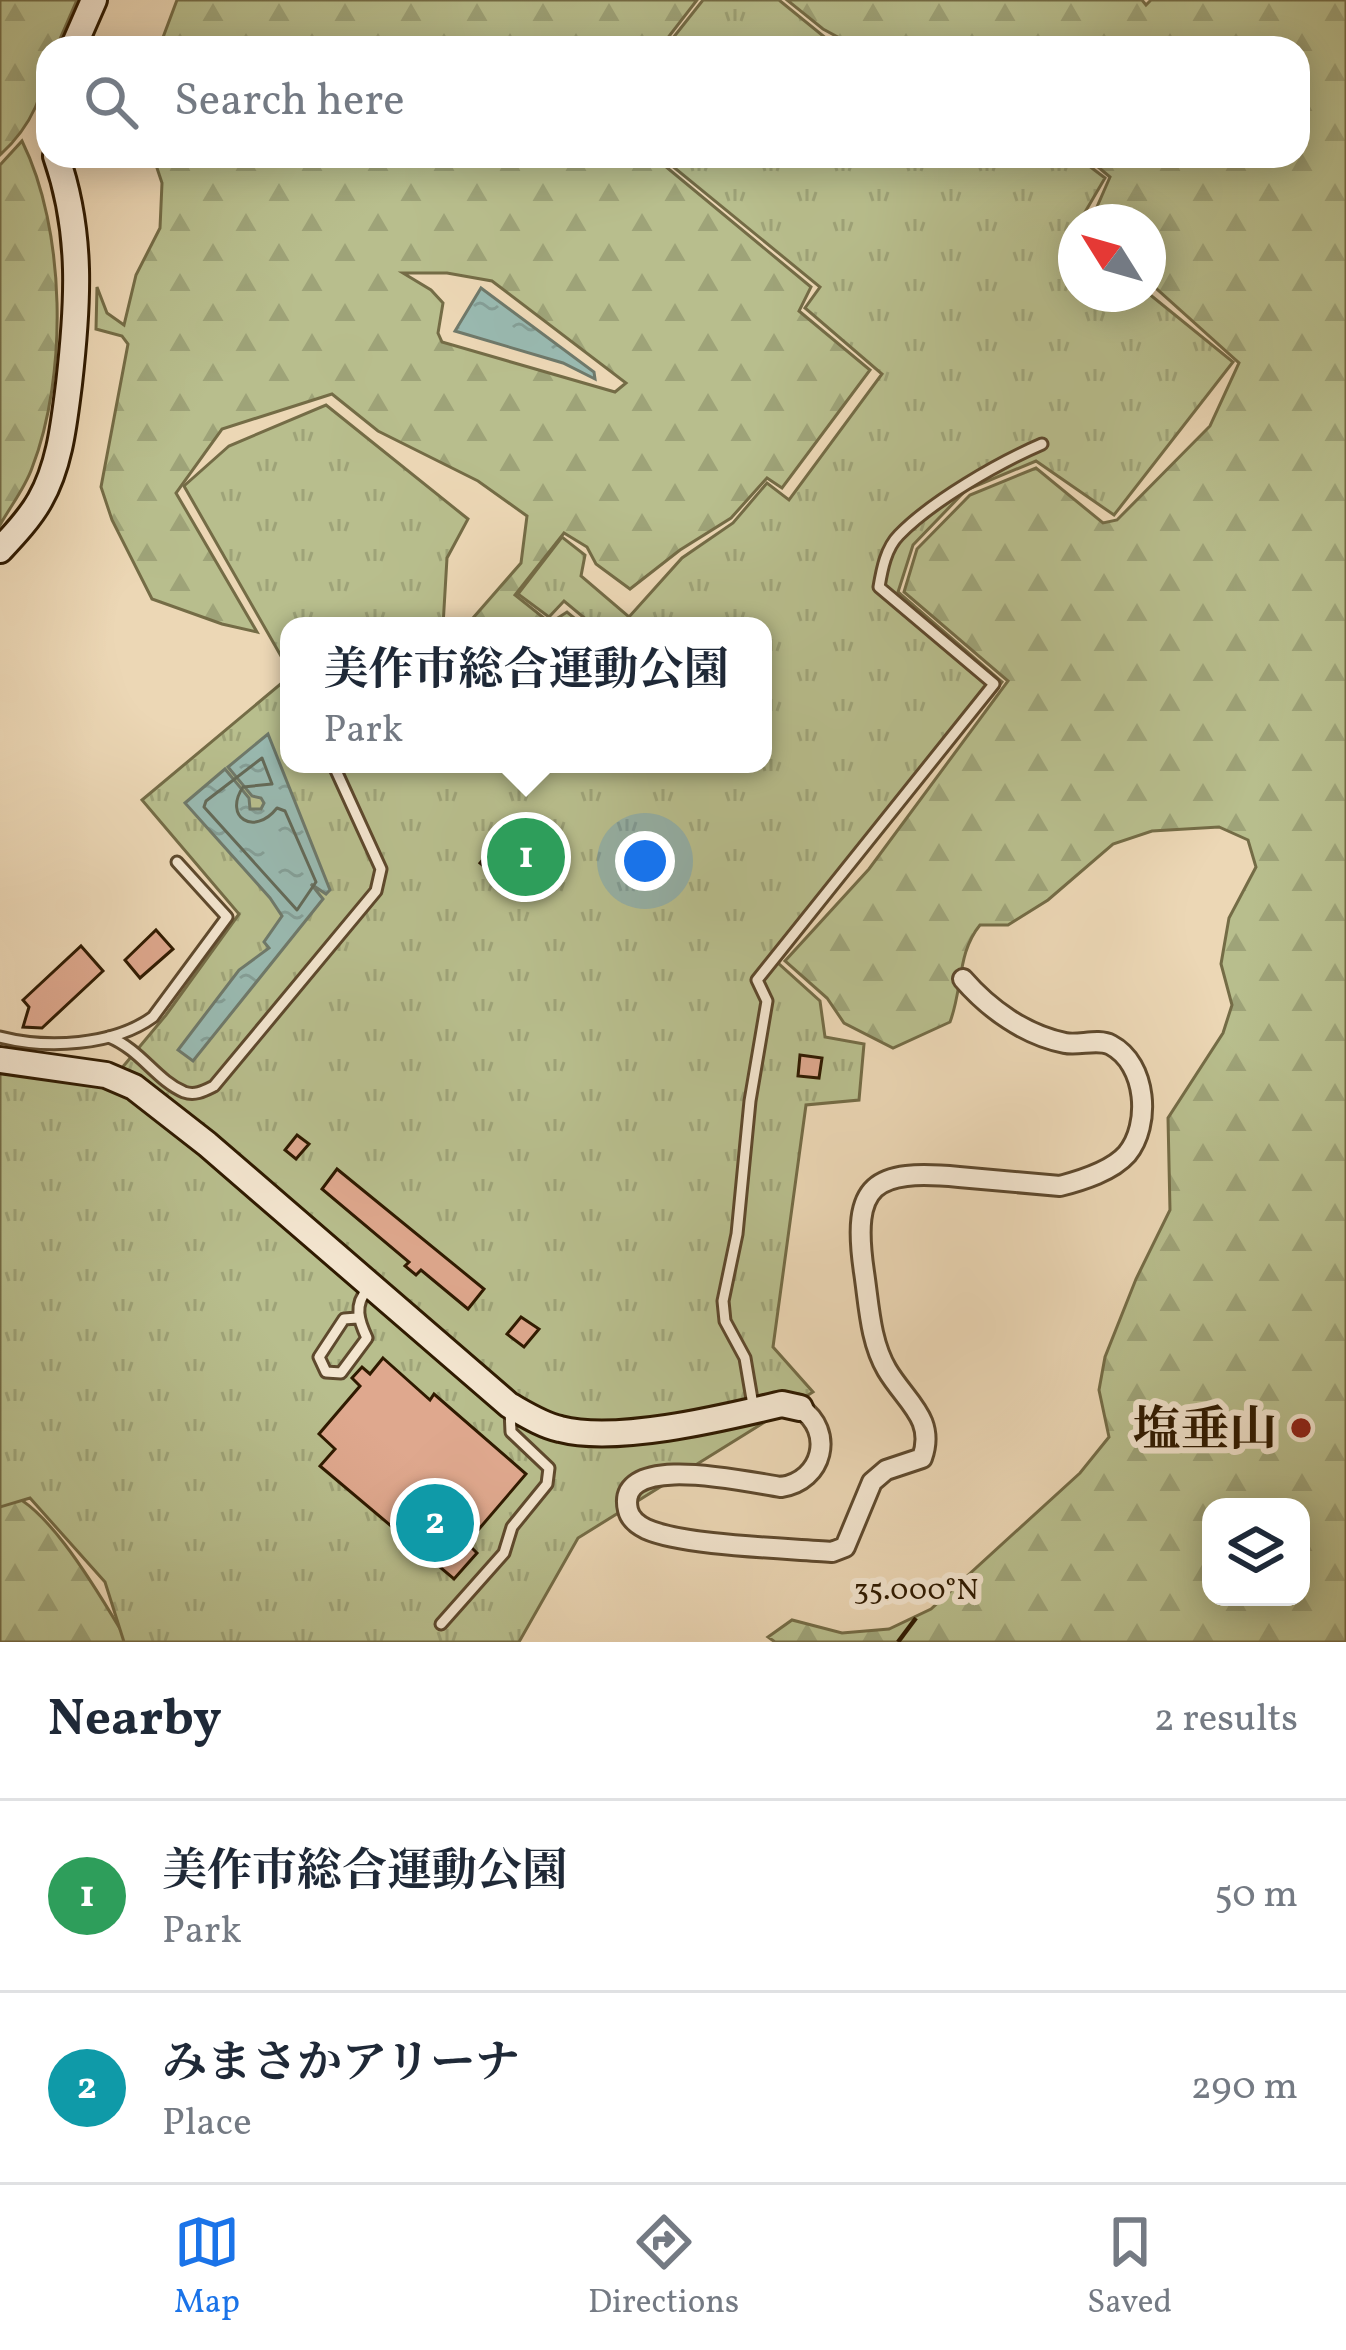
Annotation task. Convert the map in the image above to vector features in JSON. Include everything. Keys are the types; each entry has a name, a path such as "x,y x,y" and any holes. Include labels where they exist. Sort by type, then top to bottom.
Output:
{"street":[{"path":"78,36 94,0"},
{"path":"0,550 40,499 58,454 66,411 78,261 74,220 59,168"},
{"path":"0,1060 106,1075 134,1087 509,1405 561,1430 624,1433 782,1404 800,1408 816,1418 822,1433 816,1463 796,1485 657,1472 634,1484 628,1511 636,1523 670,1536 832,1552 845,1547 872,1482 886,1470 922,1458 927,1444 927,1426 875,1346 859,1234 870,1195 885,1179 910,1172 1060,1186 1085,1180 1123,1159 1135,1143 1142,1092 1122,1054 1111,1044 1065,1043 1006,1019 963,979"}],"lane":[{"path":"754,1411 745,1358 725,1321 723,1300 737,1234 750,1101 767,1001 757,980 994,684 879,587 882,566 896,537 993,466 1042,444"},
{"path":"109,1037 129,1045 184,1092 199,1094 214,1086 376,891 381,869 337,773"},
{"path":"0,1037 49,1043 109,1037 153,1017 227,917 177,862"},
{"path":"357,1318 344,1319 319,1357 326,1372 341,1373 368,1338 357,1318 363,1295 372,1285"},
{"path":"441,1624 504,1553 512,1527 547,1484 549,1468 511,1432 509,1405"}],"green space":[{"path":"0,0 77,0 61,36 36,36 36,107 0,155"},
{"path":"177,0 697,0 669,36 164,36"},
{"path":"703,0 779,0 823,36 674,36"},
{"path":"787,0 1142,0 1146,5 1151,0 1346,0 1346,1642 775,1642 768,1637 792,1620 842,1633 889,1629 931,1609 1080,1473 1109,1437 1099,1390 1105,1357 1170,1210 1168,1118 1223,1033 1232,1005 1221,964 1229,918 1256,867 1248,840 1219,827 1152,831 1113,844 1048,900 1008,925 980,925 967,947 950,1022 893,1048 844,1023 827,998 785,961 869,869 1008,681 904,592 917,549 970,495 1036,468 1103,523 1117,520 1210,426 1239,363 1166,297 1166,204 1098,204 1110,177 1099,168 1310,168 1310,36 836,36"},
{"path":"22,141 37,177 54,259 56,347 44,431 32,468 0,525 0,165"},
{"path":"157,168 667,168 811,287 799,311 870,370 782,488 767,478 731,518 630,589 596,564 587,547 564,533 515,595 542,617 474,617 521,563 527,516 478,481 378,431 332,394 222,429 176,493 257,632 152,599 112,520 101,487 128,344 122,336 96,329 97,287 107,313 124,325 136,275 160,228 162,183","holes":["403,273 447,273 492,281 626,383 615,392 442,342 438,333 443,303"]},
{"path":"675,168 1092,168 1105,178 1090,204 1058,204 1058,312 1166,312 1166,308 1233,362 1114,515 1036,461 966,490 913,545 898,592 1002,682 777,962 820,1001 825,1037 864,1044 859,1100 806,1105 773,1347 813,1392 578,1538 519,1642 124,1642 105,1582 30,1498 0,1507 0,1066 106,1087 166,1015 239,914 142,800 280,685 280,773 772,773 772,617 629,617 682,558 733,523 767,483 789,500 882,374 805,308 820,287"},
{"path":"326,405 468,519 447,558 444,617 280,617 280,654 184,486 229,446"},
{"path":"562,537 585,555 581,576 629,617 583,617 564,601 549,617 518,594"},
{"path":"0,1492 35,1511 54,1531 128,1642 0,1642"}],"water":[{"path":"481,288 594,372 595,379 563,363 455,331"},
{"path":"268,734 330,890 326,894 311,884 323,899 193,1061 178,1050 239,970 269,948 264,942 282,916 185,803 225,769 249,798 250,809 261,809 261,798 252,796 228,767"}],"building":[{"path":"493,848 510,861 497,877 480,863"},
{"path":"156,930 173,949 140,978 125,960"},
{"path":"81,946 103,971 42,1028 23,1027 29,1007 23,1000"},
{"path":"800,1055 822,1058 819,1078 798,1076"},
{"path":"297,1135 309,1144 296,1159 285,1150"},
{"path":"337,1169 484,1289 468,1309 421,1270 416,1275 405,1266 409,1262 322,1189"},
{"path":"521,1317 539,1329 524,1347 507,1334"},
{"path":"383,1358 430,1400 434,1394 526,1474 467,1543 477,1553 454,1579 320,1466 335,1449 319,1434 360,1386 352,1378 362,1367 370,1374"}],"place":[{"name":"美作市総合運動公園","path":"526,857"},
{"name":"塩垂山","path":"1301,1428"},
{"name":"みまさかアリーナ","path":"435,1523"}]}
